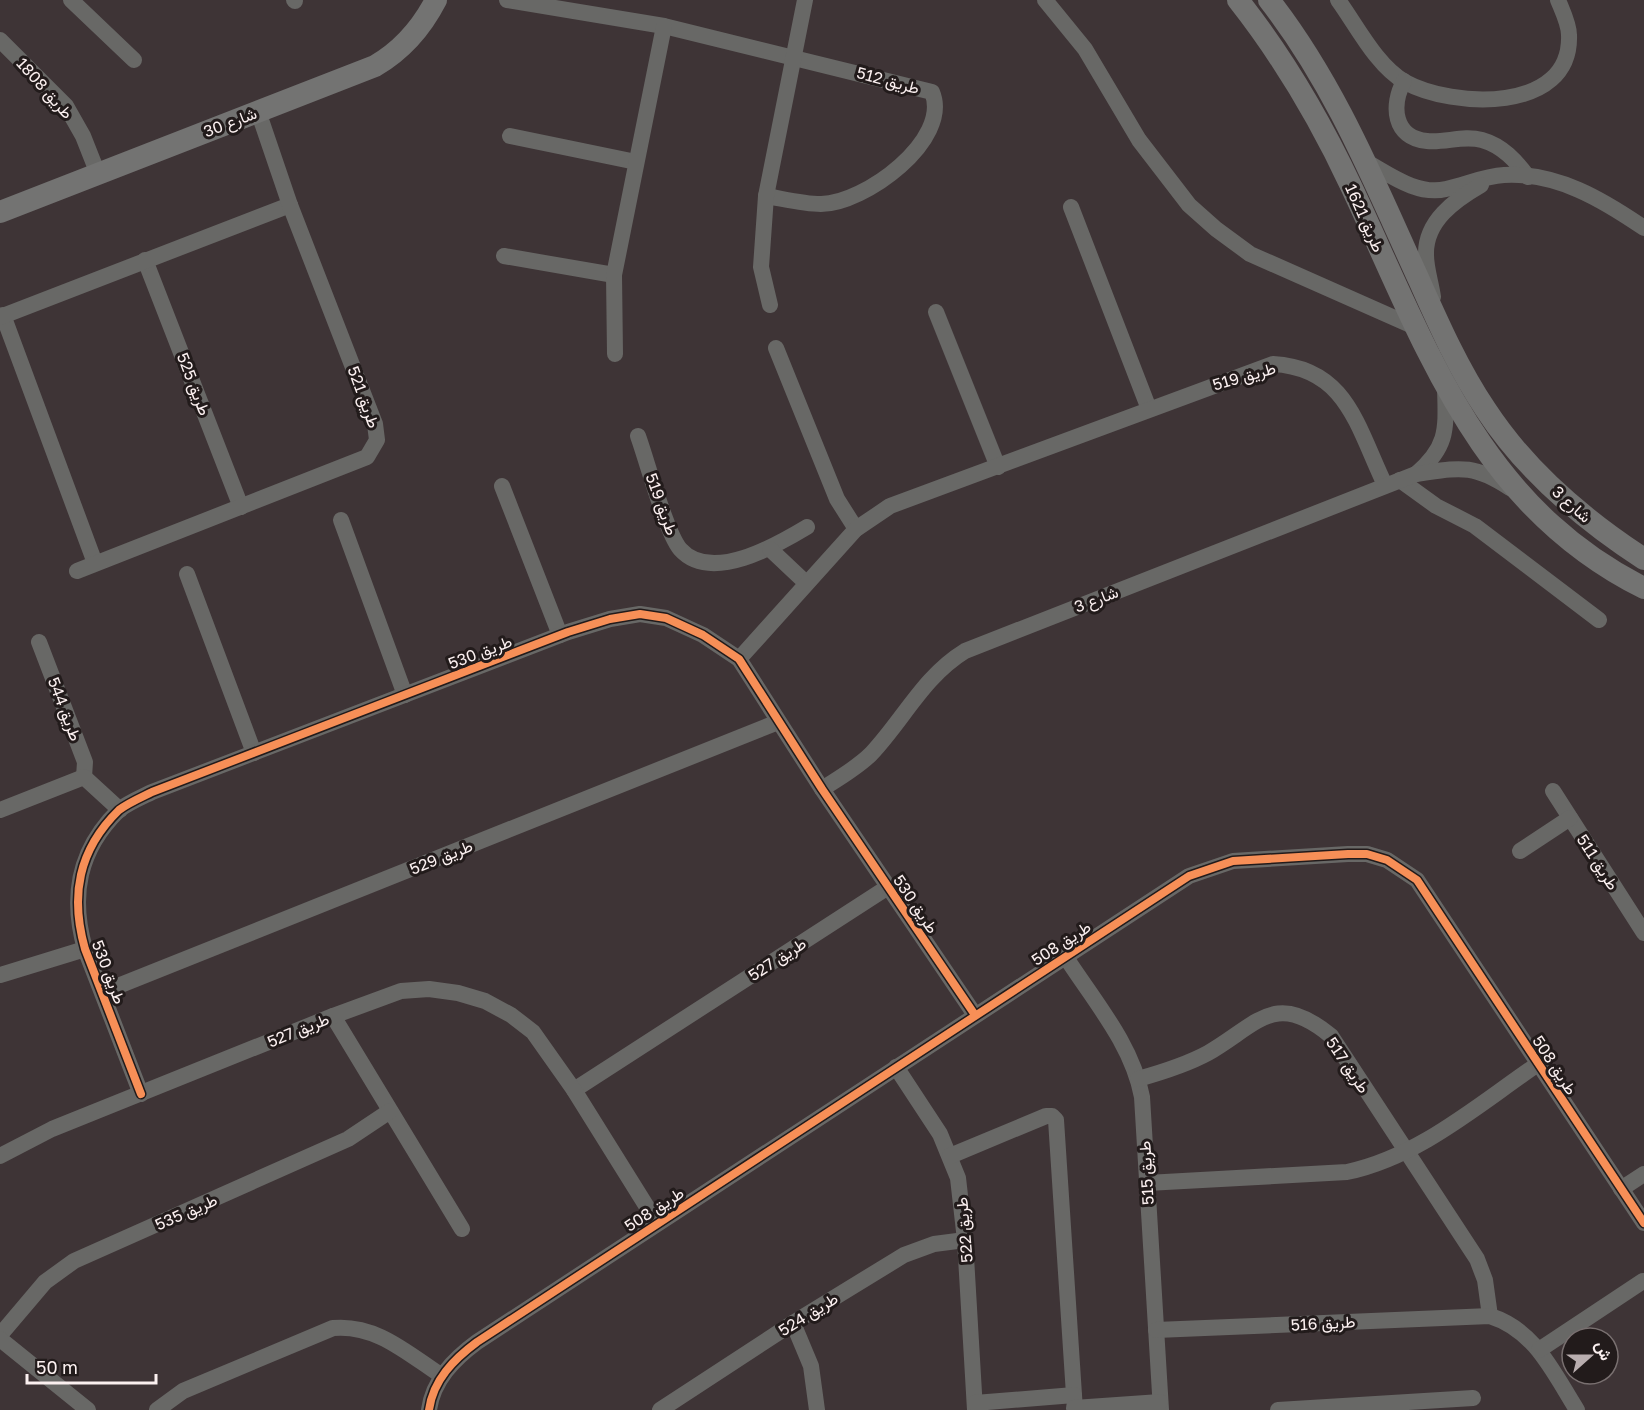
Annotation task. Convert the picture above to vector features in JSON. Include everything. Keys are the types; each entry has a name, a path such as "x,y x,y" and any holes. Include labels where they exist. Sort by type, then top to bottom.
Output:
{"street":[{"path":"70,0 134,60"},
{"name":"شارع 30","path":"0,212 356,74 391,57 414,33 436,0"},
{"name":"طريق 512","path":"507,0 664,26 795,56 932,92 935,100 930,127 898,169 871,189 855,196 821,204 766,196"},
{"path":"770,305 761,267 766,196 805,0"},
{"path":"1045,0 1085,49 1140,140 1189,205 1216,229 1250,254 1415,327"},
{"name":"طريق 1621","path":"1238,0 1262,30 1310,106 1351,184 1415,327 1445,387 1479,443"},
{"name":"طريق 1621","path":"1269,0 1319,71 1365,161 1468,381 1508,440"},
{"path":"1338,0 1383,63 1404,81 1431,92 1473,100 1515,97 1531,92 1546,84 1560,70 1569,35 1558,0"},
{"path":"615,354 614,275 664,26"},
{"name":"طريق 1808","path":"0,40 66,106 83,136 98,174"},
{"path":"1404,81 1397,94 1395,107 1398,120 1405,131 1415,138 1428,141 1462,138 1482,140 1500,148 1516,161 1528,177"},
{"name":"طريق 521","path":"77,571 367,457 377,440 375,424 290,205 258,111"},
{"path":"510,136 636,162"},
{"path":"1365,161 1416,188 1443,190 1505,175 1528,177 1583,190 1644,228"},
{"path":"1438,321 1425,254 1431,231 1449,204 1505,175"},
{"path":"95,563 2,316 290,205"},
{"path":"1071,207 1149,409"},
{"path":"504,256 614,275"},
{"name":"طريق 525","path":"145,260 241,507"},
{"path":"936,312 998,467"},
{"path":"776,348 837,499 856,529"},
{"name":"طريق 519","path":"739,659 805,582 856,529 902,500 998,467 1273,364 1296,365 1319,374 1334,387 1400,480"},
{"name":"شارع 3","path":"1400,480 1436,455 1442,445 1445,433 1445,387"},
{"name":"طريق 519","path":"638,436 674,540 686,554 694,559 712,563 770,549 807,527"},
{"name":"شارع 3","path":"1508,440 1557,492 1604,532 1644,559"},
{"name":"شارع 3","path":"1479,443 1523,497"},
{"name":"شارع 3","path":"822,789 870,755 925,684 950,660 965,651 1400,480 1470,468 1488,473 1523,497 1590,556 1644,588"},
{"path":"1400,480 1436,506 1474,526 1599,620"},
{"path":"502,486 560,635"},
{"path":"341,520 405,694"},
{"path":"770,549 805,582"},
{"path":"187,574 254,753"},
{"name":"طريق 530","path":"141,1094 85,949 78,924 76,902 79,879 96,840 120,810 152,792 560,635 610,619 640,614 666,618 703,635 739,659 822,789 975,1015"},
{"name":"طريق 544","path":"39,642 85,762 84,777"},
{"name":"طريق 529","path":"103,992 778,722"},
{"path":"0,810 84,777 120,810"},
{"name":"طريق 511","path":"1553,791 1644,933"},
{"path":"1520,851 1570,818"},
{"name":"طريق 508","path":"429,1410 441,1376 457,1357 477,1342 1189,876 1211,867 1257,858 1367,855 1387,860 1417,880 1644,1223"},
{"name":"طريق 527","path":"574,1090 888,887"},
{"path":"0,975 85,949"},
{"name":"طريق 515","path":"1065,956 1130,1056 1138,1079 1161,1406"},
{"name":"طريق 527","path":"0,1156 52,1129 333,1016 401,991 429,989 467,996 511,1015 533,1032 574,1090 657,1223"},
{"name":"طريق 517","path":"1138,1079 1193,1061 1251,1022 1271,1014 1293,1014 1314,1021 1331,1036 1406,1153"},
{"path":"333,1016 462,1229"},
{"path":"1147,1183 1347,1172 1368,1168 1406,1153 1538,1064"},
{"name":"طريق 522","path":"896,1066 928,1114 950,1156 962,1202 975,1406"},
{"name":"طريق 535","path":"88,1410 0,1337 45,1282 74,1261 348,1139 390,1111"},
{"path":"950,1156 1046,1116 1052,1116 1056,1120 1074,1404"},
{"path":"1406,1153 1477,1259 1485,1280 1490,1316"},
{"path":"1621,1189 1644,1174"},
{"name":"طريق 524","path":"660,1410 904,1255 934,1244 965,1240"},
{"path":"1539,1350 1643,1281"},
{"name":"طريق 516","path":"1156,1330 1490,1316 1507,1321 1522,1331 1539,1350 1577,1410"},
{"path":"794,1323 811,1366 818,1410"},
{"path":"157,1410 183,1391 333,1328 349,1327 379,1335 441,1376"},
{"path":"1278,1410 1473,1398"},
{"path":"975,1406 1074,1404 1161,1406"}],"cycle path":[{"path":"141,1094 85,949 78,911 78,892 86,858 94,841 119,810 152,792 568,632 610,619 640,614 666,618 703,635 739,659 822,789 975,1015"},
{"path":"429,1410 435,1389 446,1371 477,1342 1189,876 1233,861 1367,854 1387,860 1417,880 1644,1223"}]}
